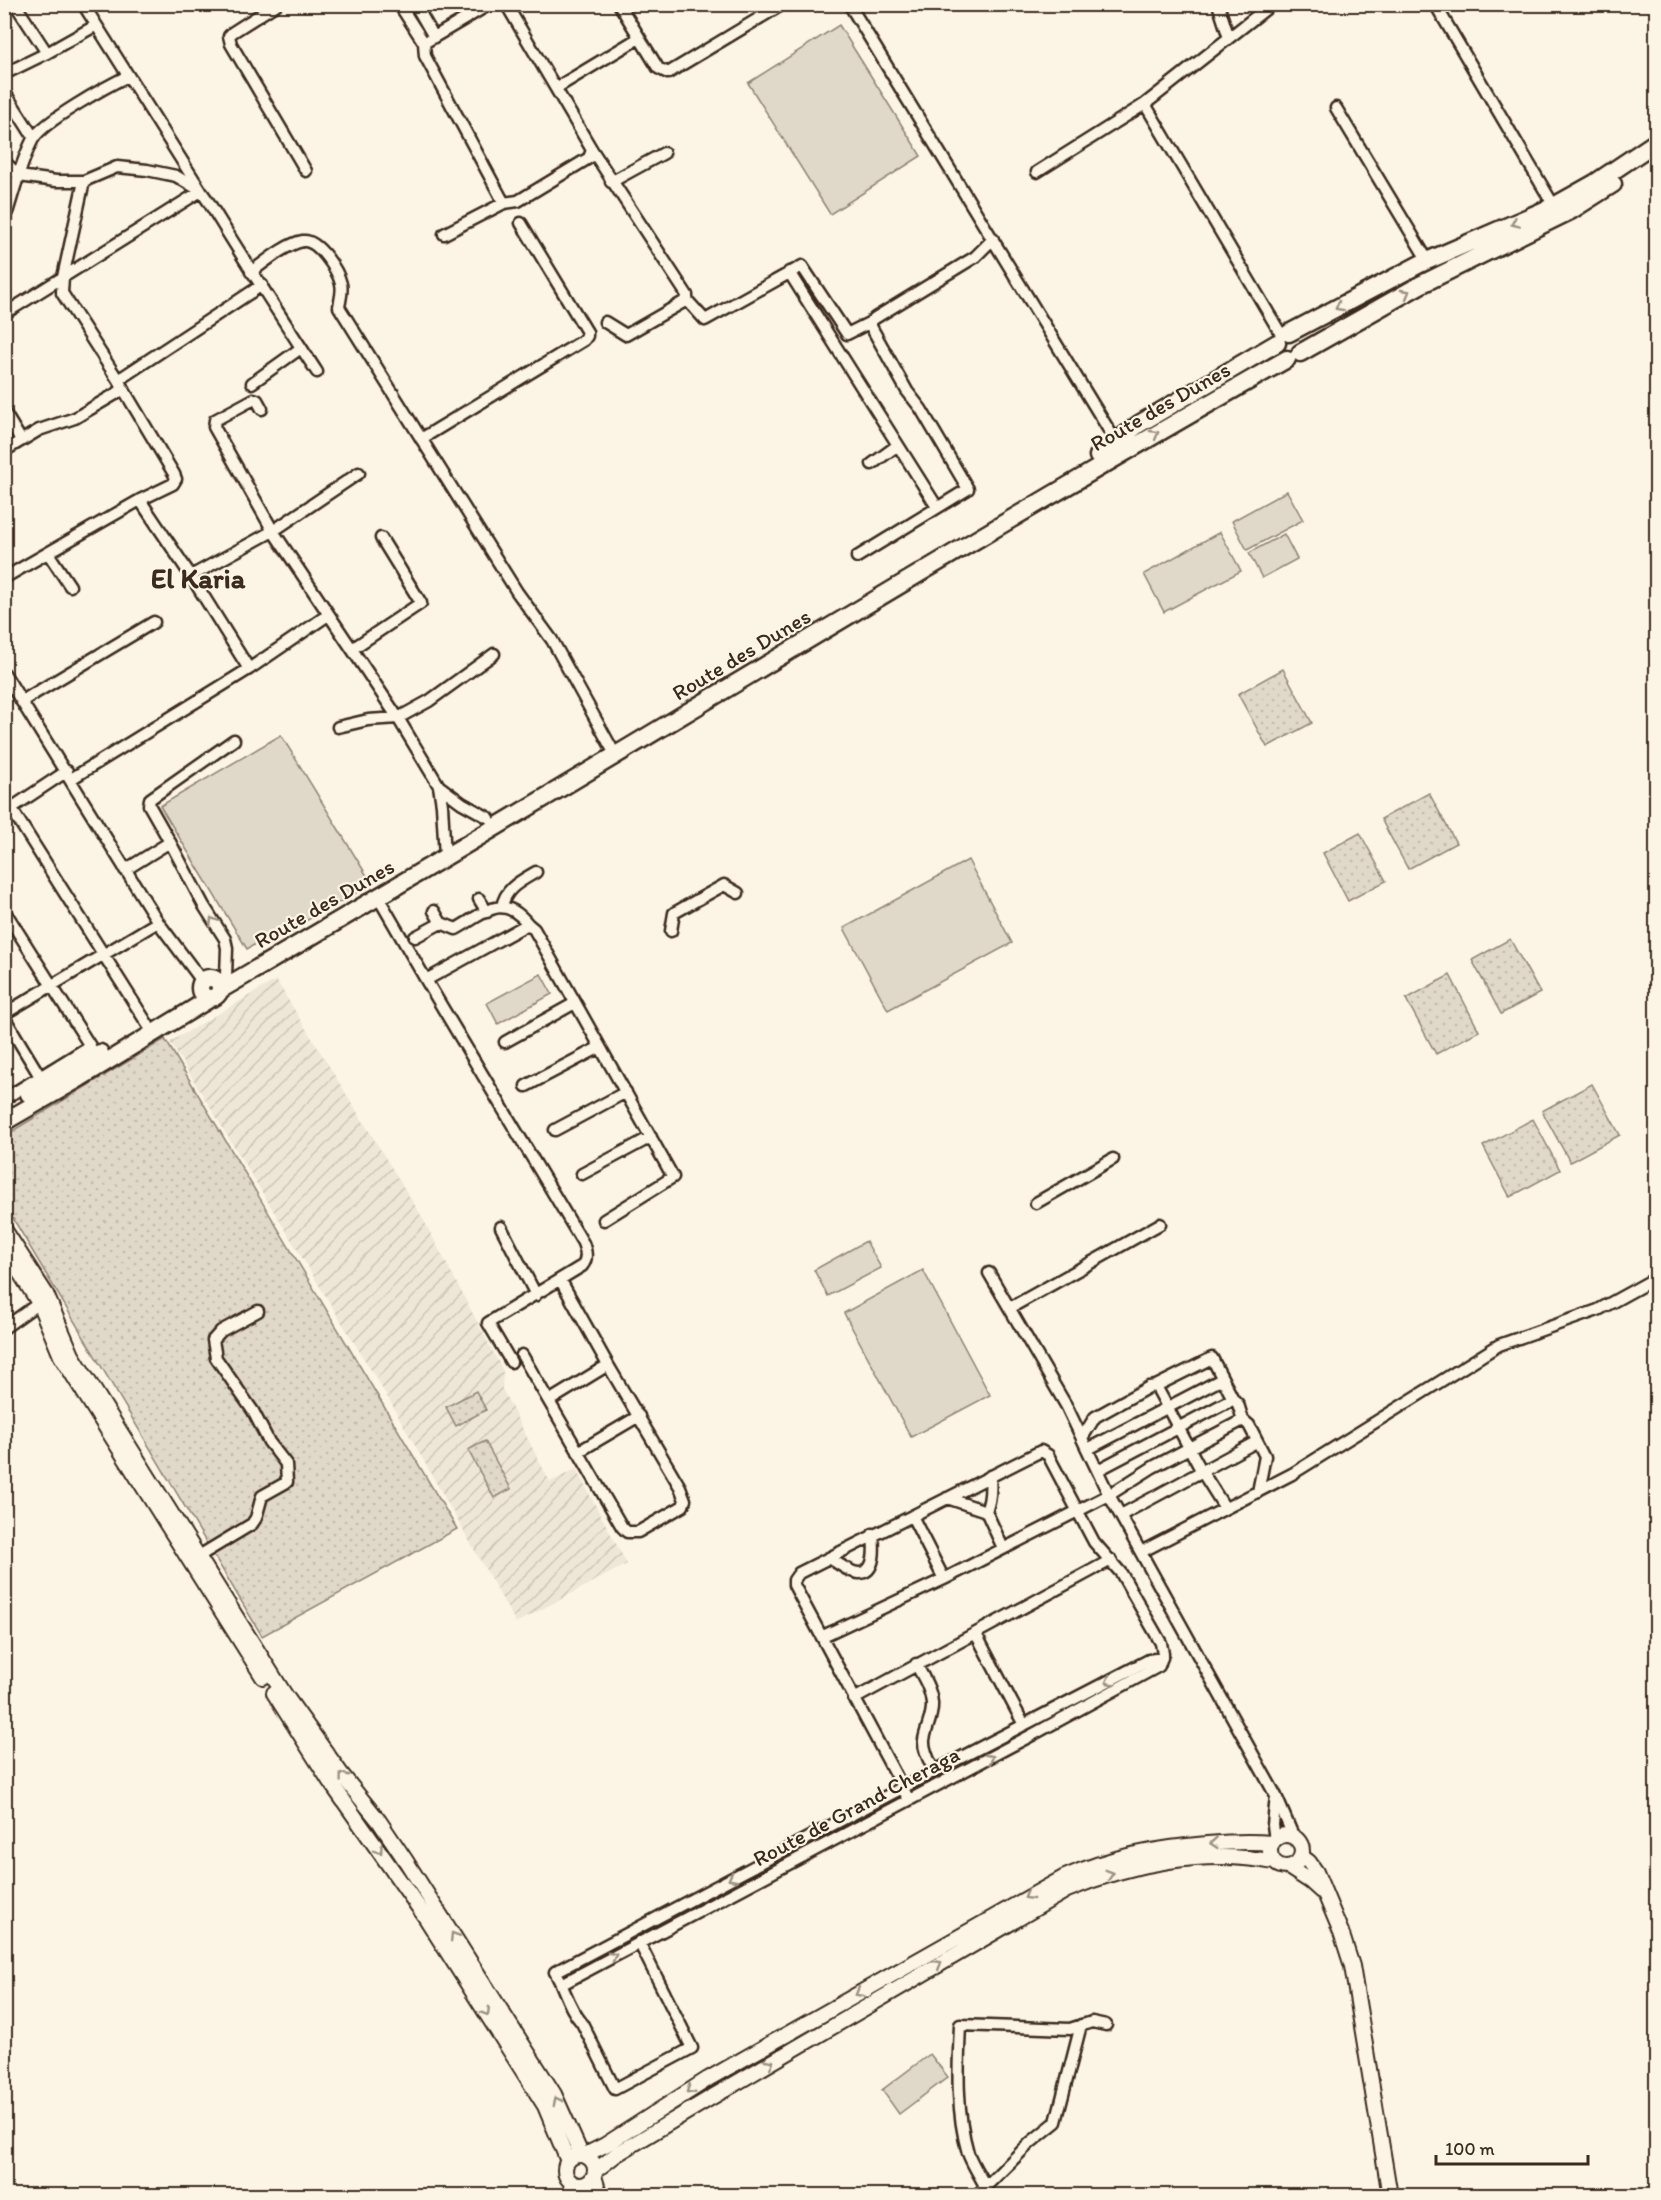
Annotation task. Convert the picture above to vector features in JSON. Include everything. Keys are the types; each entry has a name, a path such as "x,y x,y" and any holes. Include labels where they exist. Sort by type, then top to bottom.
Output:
{"main road":[{"name":"Route des Dunes","path":"4,1108 92,1051 148,1024 444,852 1120,448 1139,424 1282,337 1428,261 1554,206 1595,183 1656,142"},
{"name":"Route des Dunes","path":"4,1122 80,1078 213,986 378,897 489,818 827,616 1089,463 1294,356 1420,285 1572,210 1656,155"},
{"path":"1296,335 1301,340 1303,346 1294,356 1280,355 1282,337 1296,335"}],"street":[{"path":"15,4 47,53"},
{"path":"83,4 251,272 262,285 317,372"},
{"path":"277,4 229,36 231,44 306,171"},
{"path":"399,4 423,43 424,56 504,203"},
{"path":"416,4 434,37"},
{"path":"423,43 490,4"},
{"path":"506,4 611,182 687,295 687,300 705,320 802,266 847,334 869,323 975,257 993,239"},
{"path":"619,4 658,68 668,73 783,4"},
{"path":"849,4 1120,448"},
{"path":"1218,4 1229,38"},
{"path":"1037,172 1145,104 1272,4"},
{"path":"1435,4 1554,206"},
{"path":"4,74 95,26"},
{"path":"556,88 639,38"},
{"path":"4,222 34,138 56,119 104,87 128,76"},
{"path":"4,91 34,138"},
{"path":"1145,104 1282,337"},
{"path":"1336,108 1428,261"},
{"path":"444,234 504,203 518,201 589,158 592,150"},
{"path":"611,182 664,153"},
{"path":"4,161 19,176 56,182 84,181 117,167 176,176 201,191"},
{"path":"4,578 140,500 173,484 176,480 121,384 62,293 63,277 84,181"},
{"path":"4,314 201,191"},
{"path":"421,439 584,340 587,336 587,332 521,223"},
{"path":"251,272 278,252 304,240 319,247 331,263 341,284 339,307 517,592 552,640 610,747"},
{"path":"789,272 937,507"},
{"path":"4,451 39,430 75,418 262,285"},
{"path":"605,322 626,335 687,300"},
{"path":"857,556 968,489 869,323"},
{"path":"252,383 301,348"},
{"path":"262,409 256,398 213,423 273,531 398,718 439,786 444,852"},
{"path":"4,412 21,440"},
{"path":"872,464 898,445"},
{"path":"191,576 273,531 359,473"},
{"path":"140,500 249,669"},
{"path":"352,649 421,603 381,538"},
{"path":"48,553 70,586"},
{"path":"8,811 249,669 328,615"},
{"path":"22,700 154,622"},
{"path":"338,728 368,720 398,718 429,701 494,654"},
{"path":"4,673 158,922 213,986 227,948 225,939 204,906 149,805 150,799 234,740"},
{"path":"439,786 489,818"},
{"path":"4,797 8,811 148,1024"},
{"path":"125,870 170,842"},
{"path":"502,907 504,898 510,889 536,872"},
{"path":"671,931 674,913 724,885 738,893"},
{"path":"378,897 583,1243 586,1253 586,1262 561,1281 488,1323 512,1362"},
{"path":"479,899 487,912"},
{"path":"434,911 441,923 456,929 487,912 502,907 508,907 520,914 534,929 651,1137 673,1177 604,1220"},
{"path":"4,910 92,1051 4,1099"},
{"path":"41,1078 4,1016 158,922"},
{"path":"415,937 441,923"},
{"path":"426,980 528,924"},
{"path":"505,1042 576,1003"},
{"path":"526,1086 600,1047"},
{"path":"555,1130 626,1092"},
{"path":"582,1174 651,1137"},
{"path":"1036,1203 1113,1159"},
{"path":"1010,1308 1160,1224"},
{"path":"501,1227 536,1295"},
{"path":"4,1229 46,1294 72,1355 285,1695 406,1861 554,2094 583,2155 593,2162 600,2196"},
{"path":"4,1248 39,1303 61,1356 329,1780 424,1915 545,2106 568,2161"},
{"path":"989,1273 1067,1407 1110,1495 1276,1796 1294,1838 1301,1847 1301,1856 1297,1862 1288,1867"},
{"path":"1141,1552 1292,1474 1498,1344 1598,1310 1656,1278"},
{"path":"522,1356 627,1532 638,1532 673,1514 683,1506 685,1500 683,1493 561,1281"},
{"path":"4,1328 39,1303"},
{"path":"199,1556 252,1524 262,1496 287,1482 285,1464 269,1442 253,1411 216,1358 214,1349 213,1340 221,1331 258,1311"},
{"path":"1082,1437 1095,1417 1149,1387 1156,1386 1212,1358 1233,1399 1238,1404 1243,1420 1249,1425 1265,1460 1258,1492"},
{"path":"549,1401 608,1365"},
{"path":"1088,1449 1222,1378"},
{"path":"1156,1386 1201,1470 1226,1508"},
{"path":"1098,1470 1233,1399"},
{"path":"579,1452 639,1416"},
{"path":"823,1636 944,1579 1076,1510 1110,1495 1133,1479 1243,1420"},
{"path":"1121,1515 1256,1442"},
{"path":"639,1942 692,2048 615,2089 582,2023 574,2015 555,1972 902,1788 934,1771 1149,1660 1162,1658 1161,1643 1121,1573 1094,1542 1048,1455 1041,1451 873,1534 799,1573 794,1580 794,1585 823,1636 854,1699 902,1788 909,1800"},
{"path":"986,1511 989,1506 990,1476"},
{"path":"947,1498 986,1511 1002,1548"},
{"path":"912,1516 944,1579"},
{"path":"829,1558 853,1572 866,1571 873,1557 873,1534"},
{"path":"854,1699 1111,1560"},
{"path":"976,1634 1024,1725"},
{"name":"Route de Grand Cheraga","path":"562,1984 1157,1668 1162,1658"},
{"path":"916,1664 929,1689 932,1713 925,1745 934,1771"},
{"path":"1274,1862 1270,1855 1276,1796"},
{"path":"1294,1838 1284,1835 1273,1842 1240,1841 1151,1850 1114,1858 1063,1878 708,2079 605,2145 583,2155 575,2155 568,2161 565,2168 566,2175 579,2190 617,2154 707,2100 1067,1890 1118,1871 1154,1864 1234,1858 1274,1862 1288,1867 1311,1882 1324,1894"},
{"path":"1301,1856 1314,1869 1341,1932 1352,1966 1390,2196"},
{"path":"985,2186 968,2154 961,2118 958,2066 960,2025 1070,2029 1092,2022 1106,2025"},
{"path":"976,2196 1030,2143 1056,2122 1081,2025"}],"shaded area":[{"path":"839,25 921,156 830,214 748,83"},
{"path":"1287,491 1303,520 1247,550 1232,521"},
{"path":"1220,532 1241,571 1164,612 1144,574"},
{"path":"1284,534 1297,559 1262,578 1249,553"},
{"path":"1283,669 1312,723 1267,747 1238,694"},
{"path":"281,735 372,884 270,941 268,937 247,949 160,806"},
{"path":"1429,793 1456,843 1408,869 1381,819"},
{"path":"1360,833 1386,881 1348,901 1323,853"},
{"path":"968,860 1012,943 888,1010 844,928"},
{"path":"1510,939 1540,993 1501,1014 1472,960"},
{"path":"541,974 552,994 498,1024 487,1003"},
{"path":"1450,975 1479,1031 1436,1054 1406,999"},
{"path":"276,980 422,1217 503,1371 502,1389 550,1482 576,1469 627,1564 516,1623 388,1398 170,1042"},
{"path":"165,1039 457,1529 262,1636 5,1205 4,1136"},
{"path":"1592,1084 1620,1135 1570,1162 1542,1111"},
{"path":"1533,1119 1560,1170 1510,1197 1483,1146"},
{"path":"866,1241 881,1268 828,1296 814,1270"},
{"path":"923,1270 990,1395 911,1437 844,1313"},
{"path":"476,1391 486,1410 456,1426 446,1407"},
{"path":"485,1441 511,1489 494,1498 468,1450"},
{"path":"930,2054 948,2077 899,2114 882,2090"}],"district":[{"name":"El Karia","path":"198,578"}]}
